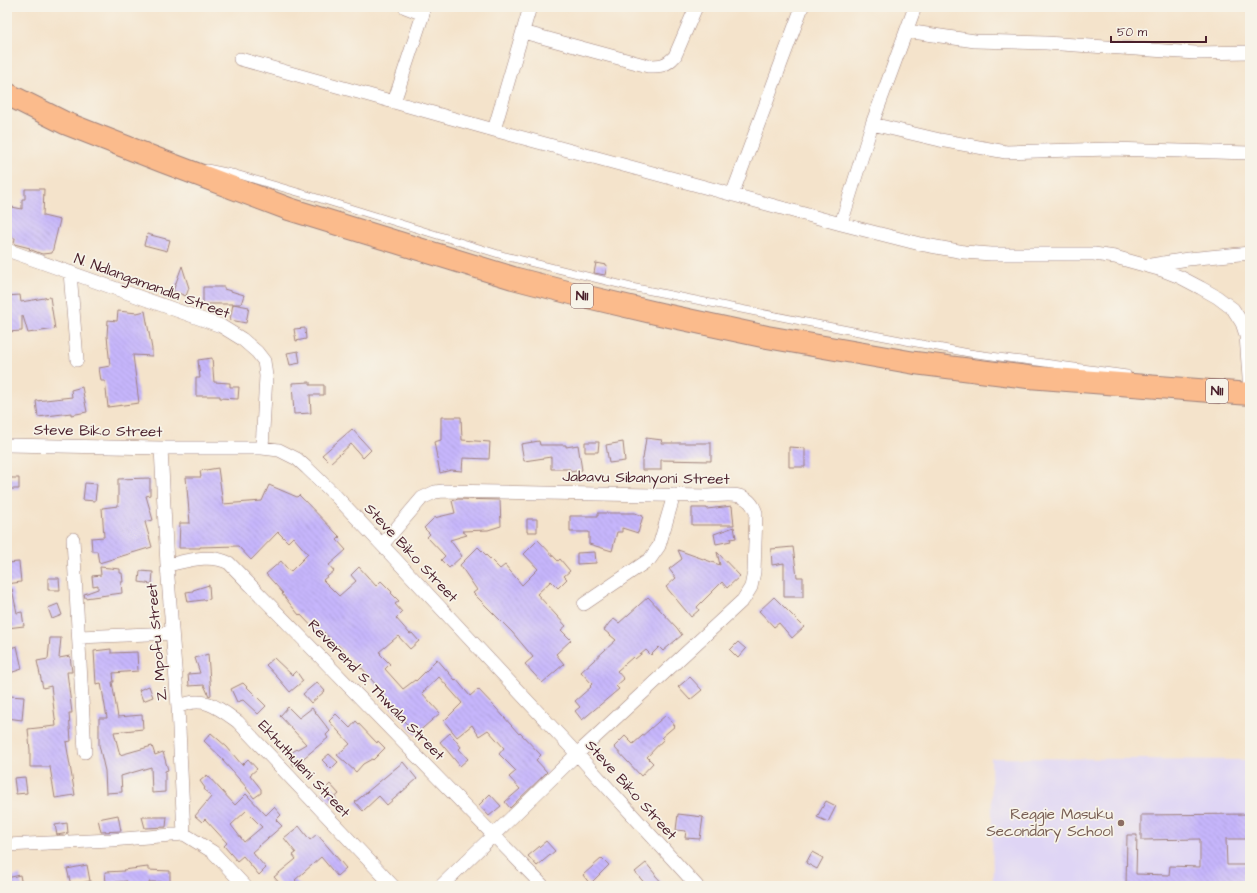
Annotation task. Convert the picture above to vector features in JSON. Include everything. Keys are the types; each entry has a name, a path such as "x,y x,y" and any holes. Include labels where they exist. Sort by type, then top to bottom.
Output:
{"highway":[{"name":"N11","path":"7,94 65,122 162,162 290,209 513,278 575,294 767,337 915,363 1028,377 1250,393"}],"street":[{"path":"394,102 424,10 405,7"},
{"path":"494,130 530,7"},
{"path":"523,32 648,66 662,66 670,62 675,56 696,7"},
{"path":"732,195 802,7"},
{"path":"841,224 872,124 915,7"},
{"path":"906,31 975,41 1046,43 1196,53 1250,52"},
{"path":"240,58 494,130 732,195 920,244 964,252 991,254 1094,254 1115,257 1149,266 1180,277 1217,298 1233,310 1242,323 1246,335 1250,393"},
{"path":"872,124 940,140 1006,152 1111,148 1250,153"},
{"name":"N. Ndlangamandla Street","path":"7,250 221,326 242,338 264,361 266,376 262,448"},
{"path":"1149,266 1188,259 1250,253"},
{"path":"70,272 77,360"},
{"name":"Steve Biko Street","path":"7,445 262,448 279,450 297,459 334,494 382,545 577,754 696,886"},
{"name":"Z. Mpofu Street","path":"161,448 166,565 178,707 184,834"},
{"name":"Jabavu Sibanyoni Street","path":"382,545 416,503 422,498 435,492 443,491 708,496 732,495 741,496 754,506 756,513 754,572 751,587 743,600 577,754"},
{"path":"584,604 650,559 659,546 674,495"},
{"path":"73,539 85,752"},
{"name":"Reverend S. Thwala Street","path":"166,565 206,558 224,560 229,563 543,886"},
{"path":"79,637 172,633"},
{"name":"Ekhuthuleni Street","path":"178,707 184,703 197,701 209,703 220,708 238,722 393,886"},
{"path":"441,886 577,754"},
{"path":"7,845 111,840 184,834 212,852 245,886"}],"lane":[{"path":"162,162 221,170 505,256 631,287 969,353 1131,374"},
{"path":"1185,382 1217,391"}],"shaded area":[{"name":"Reggie Masuku Secondary School","path":"991,758 1250,760 1250,886 993,886"}],"building":[{"path":"25,189 44,189 43,216 60,220 52,253 42,254 29,249 30,248 14,244 15,238 7,237 7,206 22,209 22,199 25,199"},
{"path":"147,234 170,240 167,251 144,245"},
{"path":"596,263 607,265 605,275 594,273"},
{"path":"182,266 189,288 186,296 173,291"},
{"path":"203,287 224,287 224,289 244,295 241,304 203,304"},
{"path":"20,295 21,302 50,297 55,329 28,333 22,316 22,331 7,332 7,296"},
{"path":"233,304 249,307 246,323 230,320"},
{"path":"118,311 137,313 145,311 152,356 133,355 139,403 108,407 105,381 101,381 99,368 110,366 107,336 108,320 117,321"},
{"path":"305,328 306,339 296,341 294,329"},
{"path":"298,351 300,363 290,365 287,353"},
{"path":"212,358 214,382 230,383 230,387 239,387 238,399 220,398 220,396 196,396 196,378 200,378 198,360"},
{"path":"310,382 310,385 324,385 324,395 310,395 311,413 294,414 292,383"},
{"path":"82,387 87,412 71,415 71,413 38,417 36,401 72,397 71,390"},
{"path":"441,417 461,417 462,440 490,442 489,459 463,458 462,471 451,470 440,473 434,442 441,440"},
{"path":"352,429 371,450 363,458 351,444 330,463 322,455"},
{"path":"646,438 662,440 661,443 711,443 711,461 661,460 661,470 642,470 642,459"},
{"path":"539,441 540,445 566,445 566,447 578,445 582,470 570,472 570,469 551,469 551,457 524,461 521,444"},
{"path":"585,442 599,442 598,452 585,452"},
{"path":"623,442 625,461 609,463 606,445"},
{"path":"789,447 805,448 805,467 789,467"},
{"path":"218,468 223,504 262,501 269,485 297,497 299,495 340,537 337,540 346,550 329,565 334,571 323,580 339,596 356,581 351,575 359,567 376,586 381,581 392,592 391,593 399,601 395,604 402,612 396,618 410,634 412,633 419,641 410,649 398,636 379,652 390,664 385,669 403,689 415,680 416,681 437,659 470,696 478,689 519,734 520,733 541,755 536,760 547,772 510,808 505,802 520,789 509,777 516,771 499,754 504,748 488,730 479,736 472,725 457,737 444,721 462,703 439,677 422,693 440,713 415,735 406,723 382,698 385,696 362,668 361,669 338,645 336,646 324,632 320,635 300,614 299,615 282,594 283,593 266,574 281,561 290,572 308,554 293,537 288,542 278,532 251,560 238,546 179,548 180,523 190,523 186,477 201,477 200,471"},
{"path":"7,478 19,478 19,489 7,489"},
{"path":"150,478 150,495 146,496 153,520 145,522 152,547 99,563 97,551 92,551 91,538 104,537 102,508 118,506 118,479"},
{"path":"85,483 97,484 95,501 83,500"},
{"path":"458,499 500,500 501,526 488,530 462,531 467,535 450,540 462,556 449,568 441,560 445,556 427,537 430,534 424,528 434,518 455,513 452,501"},
{"path":"732,506 734,525 692,525 692,508 707,509"},
{"path":"598,513 635,513 643,516 638,533 622,528 622,532 617,532 612,551 589,544 589,532 570,532 570,516 598,516"},
{"path":"527,519 537,519 537,532 527,532"},
{"path":"734,527 736,538 730,539 731,541 716,544 714,534"},
{"path":"538,540 558,561 560,559 570,571 564,576 567,579 558,588 551,581 537,594 566,626 561,630 571,640 556,654 564,664 542,683 525,664 533,657 512,632 473,593 477,590 460,565 478,547 500,569 505,565 522,585 538,569 524,554"},
{"path":"793,547 797,577 803,577 803,597 784,597 784,563 772,565 771,549"},
{"path":"678,550 720,565 717,552 740,576 727,588 722,582 697,607 699,610 691,617 666,587 676,578 669,569 682,559"},
{"path":"595,552 596,563 577,564 577,553"},
{"path":"19,562 21,582 7,584 7,563"},
{"path":"100,567 120,569 123,582 121,582 122,593 85,598 84,594 98,589 98,585 93,586 92,576 101,575"},
{"path":"140,571 153,572 152,584 139,582"},
{"path":"48,578 59,578 60,590 48,590"},
{"path":"209,585 210,599 188,602 186,592"},
{"path":"7,589 12,589 17,613 22,612 24,626 7,628"},
{"path":"648,597 682,635 663,651 659,647 651,655 646,650 635,659 633,657 617,671 624,679 616,686 619,689 582,720 575,711 580,707 575,701 591,687 590,686 592,684 581,672 616,640 604,630 610,622 614,619 619,623"},
{"path":"774,597 804,627 792,638 779,623 774,627 759,611"},
{"path":"58,604 62,615 52,619 48,608"},
{"path":"50,638 61,638 59,658 70,656 72,672 67,672 72,713 69,713 71,741 66,742 75,795 55,798 50,767 30,767 28,729 56,726 51,686 43,688 37,661 48,659"},
{"path":"738,642 746,649 738,658 730,650"},
{"path":"17,646 22,669 7,674 7,649"},
{"path":"111,649 111,653 137,652 138,671 113,673 114,682 112,682 118,717 142,715 143,729 114,732 120,755 152,746 155,755 163,752 168,770 165,771 165,792 152,793 151,767 121,776 122,792 106,793 105,771 99,745 99,718 107,718 101,683 96,684 94,651"},
{"path":"208,654 211,695 209,696 204,685 189,686 188,674 200,673 195,658"},
{"path":"274,658 292,675 296,671 303,681 290,692 266,665"},
{"path":"690,677 702,690 690,700 678,687"},
{"path":"317,682 325,691 311,703 303,694"},
{"path":"243,683 266,706 258,714 243,700 237,702 231,689"},
{"path":"149,686 153,697 143,701 139,690"},
{"path":"9,696 24,697 22,720 7,718"},
{"path":"288,707 299,718 312,708 330,731 326,735 328,738 294,766 287,755 306,744 280,716"},
{"path":"336,714 350,728 356,721 377,743 378,741 385,748 373,760 372,759 363,764 356,772 337,755 350,744 329,721"},
{"path":"666,715 675,726 662,737 664,739 647,757 653,763 641,776 614,747 625,736 633,744"},
{"path":"211,733 227,747 242,765 248,759 257,769 250,775 261,789 261,793 254,798 223,761 224,760 204,741"},
{"path":"450,733 461,747 459,749 468,759 460,766 440,742"},
{"path":"329,754 338,762 331,769 322,760"},
{"path":"403,762 417,779 387,805 379,796 363,811 355,802"},
{"path":"207,775 235,805 246,794 266,815 274,807 281,815 276,820 282,826 252,852 266,868 259,875 243,856 237,861 224,846 227,843 205,819 202,822 195,816 211,797 204,789 205,788 200,781","holes":["246,811 262,827 244,842 231,825"]},
{"path":"25,777 27,793 16,794 14,778"},
{"path":"330,784 339,794 330,802 322,792"},
{"path":"490,794 501,806 489,816 479,805"},
{"path":"826,801 836,806 828,822 817,817"},
{"path":"678,814 703,817 700,839 685,838 686,831 676,830"},
{"path":"1250,814 1250,839 1226,839 1227,865 1250,865 1250,886 1126,886 1127,835 1137,835 1136,874 1169,875 1170,866 1200,867 1200,839 1141,840 1141,815"},
{"path":"118,815 121,831 101,832 98,819"},
{"path":"142,817 167,817 166,827 145,828"},
{"path":"67,823 68,833 57,835 55,825"},
{"path":"299,826 310,840 317,834 346,868 337,876 321,857 295,880 301,886 282,886 274,877 296,859 293,855 296,853 284,838"},
{"path":"546,841 555,851 537,866 528,856"},
{"path":"812,852 823,858 817,869 806,863"},
{"path":"602,858 609,865 590,884 583,875"},
{"path":"646,863 665,886 647,886 635,872"},
{"path":"87,865 90,881 71,885 67,869"},
{"path":"148,867 148,870 170,871 170,882 149,882 150,886 128,886 127,881 106,883 105,872 124,871 123,870"},
{"path":"20,875 22,886 7,886 7,878"}],"place":[{"name":"Reggie Masuku Secondary School","path":"1121,823"}]}
